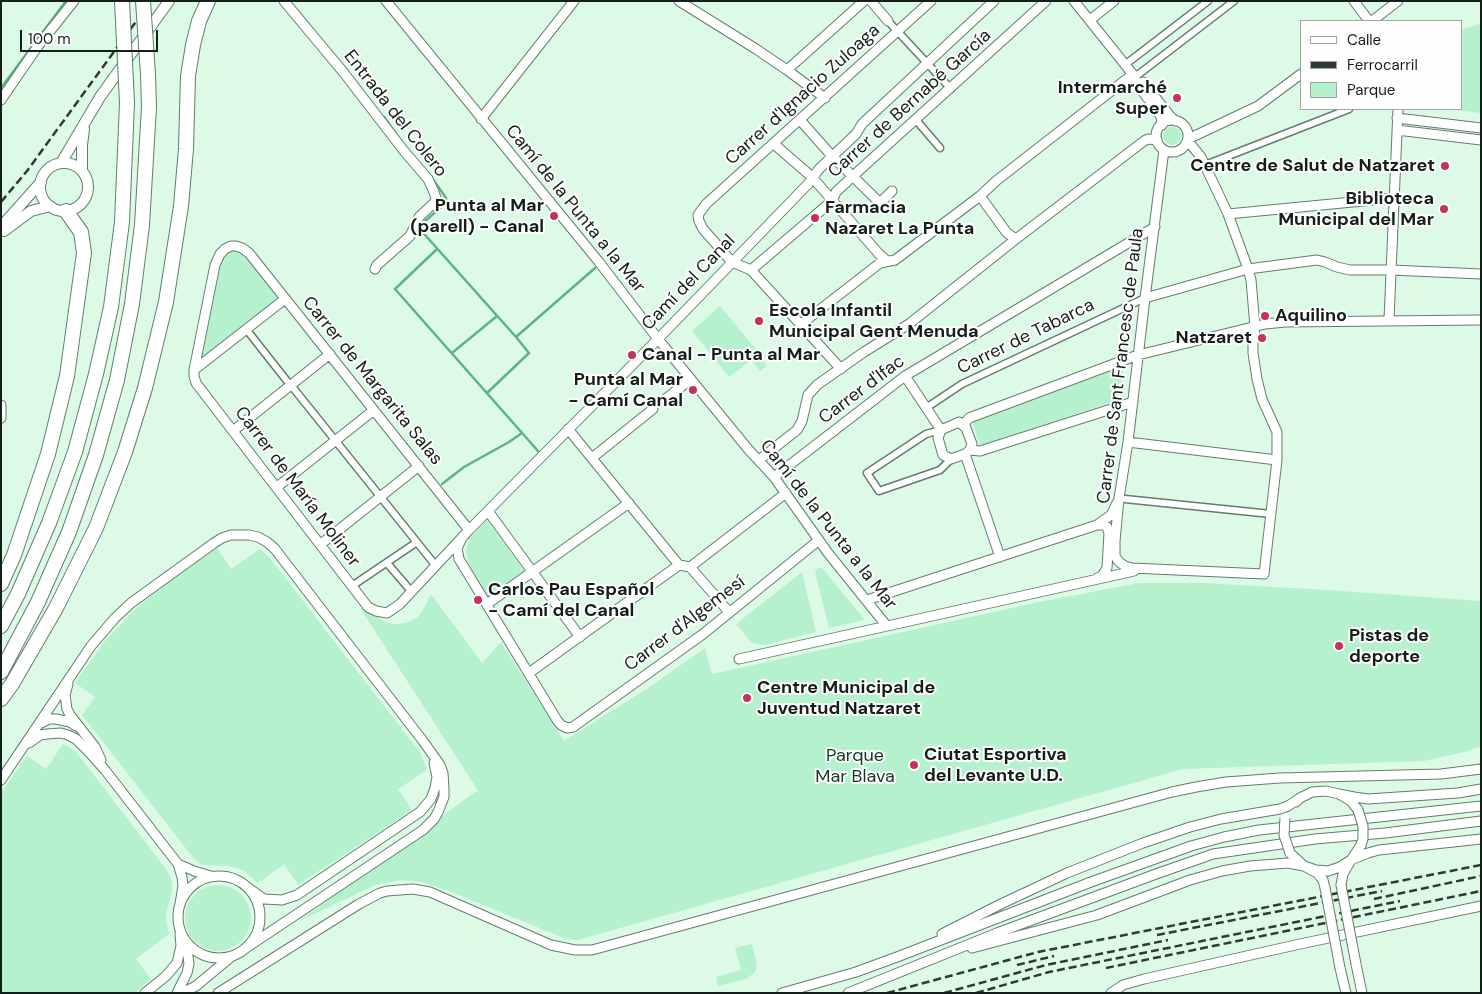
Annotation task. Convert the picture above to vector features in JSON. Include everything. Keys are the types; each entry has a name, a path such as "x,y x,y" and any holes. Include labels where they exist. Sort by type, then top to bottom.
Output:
{"highway":[{"path":"1,626 18,594 49,523 75,452 96,374 111,307 122,222 127,103 122,1"},
{"path":"1,672 38,602 69,532 96,455 117,380 132,304 142,225 149,107 144,1"},
{"path":"1,699 12,684 56,608 96,528 125,452 145,388 166,302 181,206 186,149 188,76 193,45 208,1"},
{"path":"1,584 14,555 48,454 67,376 84,254 81,232 66,211"}],"street":[{"path":"1,100 38,46 74,1"},
{"path":"61,163 100,97 169,1"},
{"name":"Entrada del Colero","path":"284,1 344,73 404,151 428,178 434,192 435,202 419,217 410,236 377,265 376,269"},
{"name":"Camí de la Punta a la Mar","path":"386,1 599,262 691,379 774,478 828,553 886,625"},
{"path":"481,119 574,1"},
{"path":"679,1 787,70 825,98"},
{"path":"787,70 864,1"},
{"path":"871,1 951,89"},
{"name":"Carrer d'Ignacio Zuloaga","path":"732,262 703,228 698,215 701,210 931,1"},
{"name":"Camí del Canal","path":"387,613 400,604 467,532 801,191 819,169 856,134 862,124 994,1"},
{"name":"Carrer de Bernabé García","path":"752,270 832,200 836,192 852,177 1046,1"},
{"path":"1074,1 1126,64 1136,83 1159,113 1162,125"},
{"path":"1090,20 1114,1"},
{"path":"1126,64 1208,1"},
{"path":"800,325 880,263 895,260 1234,1"},
{"path":"1354,1 1370,20"},
{"path":"1372,20 1398,1"},
{"path":"1188,140 1258,106 1300,75"},
{"path":"1134,76 1141,79 1175,121 1185,126 1188,140 1186,145 1180,150 1170,152 1164,150 1159,144 1157,134 1166,122 1175,121"},
{"path":"1205,165 1346,110"},
{"path":"1389,320 1397,114 1481,128"},
{"path":"800,120 852,177 880,203 892,191"},
{"path":"916,120 940,148"},
{"path":"41,182 40,189 46,202 60,210 66,211 78,206 86,196 88,182 82,170 82,145 85,124"},
{"path":"1397,130 1481,140"},
{"path":"759,460 797,430 802,421 808,395 816,386 864,352 909,324 1144,141 1152,138 1157,140"},
{"path":"739,659 1140,569 1264,574 1277,460 1277,432 1262,399 1257,378 1253,353 1255,327 1248,270 1228,214 1201,157 1188,140"},
{"path":"774,144 812,178 887,261"},
{"name":"Carrer de Sant Francesc de Paula","path":"1140,569 1125,566 1119,562 1115,556 1115,541 1122,499 1164,150"},
{"path":"1,227 41,182 50,167 61,163 72,164 82,170"},
{"path":"980,196 1007,233 1016,239"},
{"path":"1228,214 1394,198"},
{"path":"1,233 31,211 50,206"},
{"name":"Carrer d'Ifac","path":"774,478 905,376 1155,227"},
{"name":"Carrer de Margarita Salas","path":"194,370 216,259 225,249 231,246 242,248 249,253 419,466 467,532"},
{"name":"Carrer de Tabarca","path":"926,408 962,384 1145,298 1248,270 1317,260 1343,269 1391,270"},
{"path":"732,262 752,270 841,369"},
{"path":"1391,270 1481,274"},
{"path":"194,370 285,299"},
{"path":"963,424 969,418 1138,355 1255,327 1286,322 1481,320"},
{"path":"250,334 287,381"},
{"path":"233,430 330,354"},
{"name":"Carrer de María Moliner","path":"194,370 196,383 368,607 387,613"},
{"path":"905,376 941,430"},
{"path":"592,458 691,379"},
{"path":"294,389 436,566"},
{"path":"1000,557 968,452 972,444 963,424 958,422 941,430 926,434 867,473 879,491 940,470 951,459 968,452 980,451 1133,402"},
{"path":"1,405 1,418"},
{"path":"277,487 374,410"},
{"path":"568,429 680,565 690,567 729,612"},
{"path":"941,430 938,438 943,455 951,459"},
{"path":"1128,442 1277,460"},
{"path":"320,544 419,466"},
{"path":"690,567 786,493"},
{"path":"867,600 1097,524 1111,515 1122,499 1271,514"},
{"path":"487,604 629,503"},
{"path":"488,511 580,637"},
{"name":"Carrer de Sant Francesc de Paula","path":"1095,579 1102,576 1107,568 1110,533 1108,526 1097,524"},
{"path":"467,532 457,548 459,560 529,673 680,565"},
{"path":"1,780 102,633 130,603 214,543 231,535 258,537 275,549 440,764 444,781 444,797 434,819 423,830 232,956 196,986 182,993"},
{"name":"Carrer d'Algemesí","path":"529,673 561,725 567,728 573,727 703,634 820,540"},
{"path":"352,586 417,542"},
{"path":"387,562 411,591"},
{"path":"70,678 65,695 67,709 95,747 105,770"},
{"path":"38,725 50,719 56,719 70,722 82,731"},
{"path":"21,750 34,739 54,733 68,735 76,739 105,770 178,864 183,886 178,916 181,946 177,963 166,976 146,993"},
{"path":"178,864 194,872 212,876 224,876 237,880 264,899 282,900 297,895 420,812 431,799 437,777 435,765 423,741"},
{"path":"218,993 359,904 387,891 413,889 430,892 551,945 575,950 592,950 1196,787 1226,782 1280,778 1441,774 1481,769"},
{"path":"897,957 1001,904 1104,857 1190,827 1221,819 1280,809 1312,792 1326,791 1368,799 1458,792 1481,788"},
{"path":"1340,794 1351,801 1358,810 1364,826 1360,848 1343,874 1341,885 1362,993"},
{"path":"1300,798 1285,818 1284,835 1290,853 1304,866 1317,873 1323,880 1346,993"},
{"path":"782,993 856,972 1091,882 1191,846 1224,837 1259,830 1481,806"},
{"path":"848,993 933,958 1213,854 1315,839 1385,833 1481,821"},
{"path":"933,958 1097,915 1160,890 1222,871 1274,863 1288,863 1316,870 1328,870 1340,867 1351,860 1380,850 1481,839"},
{"path":"180,904 192,886 212,876"},
{"path":"243,950 255,937 260,920 255,896 248,887"},
{"path":"1111,993 1123,985 1144,979 1481,906"},
{"path":"180,929 186,941 195,950 206,956 219,958 232,956"},
{"path":"177,993 187,973 189,964 186,941"}],"green space":[{"path":"1481,23 1481,113 1456,110 1462,110 1462,30"},
{"path":"1172,127 1178,130 1181,136 1178,142 1172,145 1166,142 1163,136 1166,130"},
{"path":"232,250 244,253 278,295 278,299 203,358 200,356 220,260 225,253"},
{"path":"720,306 759,353 767,366 760,371 751,360 729,377 692,331"},
{"path":"1120,368 1123,370 1117,400 982,445 979,443 973,424 974,421"},
{"path":"487,520 524,571 488,597 470,567 466,553 471,537"},
{"path":"217,548 231,569 260,549 270,558 421,754 427,770 398,789 412,810 298,885 284,864 258,883 244,871 236,868 200,864 82,715 95,697 75,683 104,642 133,611 168,582"},
{"path":"819,567 822,568 865,620 829,628 815,572"},
{"path":"802,572 816,632 765,645 751,642 736,624"},
{"name":"Ciutat Esportiva del Levante U.D.","path":"1139,583 1204,583 1481,601 1481,746 1469,751 1424,761 1183,769 578,940 566,939 449,891 421,882 401,880 375,885 298,922 475,792 479,792 360,608 388,623 405,623 419,616 431,594 482,663 501,642 564,741 648,688 705,648 712,674 1039,602"},
{"path":"63,744 75,751 80,757 166,869 172,881 172,892 166,913 169,934 136,959 151,979 135,993 1,993 1,793 27,756 46,769"},
{"path":"218,885 230,888 241,895 248,906 251,918 248,930 241,941 230,948 218,951 206,948 195,941 188,930 185,918 188,906 195,895 206,888"},
{"path":"752,944 757,965 755,972 746,979 718,986 716,977 741,970 735,948"}],"waterway":[{"path":"1,88 66,1"},
{"path":"384,117 396,135"},
{"path":"432,178 446,198 446,203 418,227 516,337"},
{"path":"436,250 395,289 538,451"},
{"path":"487,393 529,353 516,337 595,268"},
{"path":"452,353 497,316"},
{"path":"442,484 464,467 522,433"}],"railway":[{"path":"1,202 27,171 151,1"},
{"path":"887,993 1038,952 1481,865"},
{"path":"1374,899 1481,876"},
{"path":"1157,935 1382,891"},
{"path":"1106,968 1481,891"},
{"path":"976,993 1049,972 1400,901"},
{"path":"944,993 1046,965 1168,940"},
{"path":"1017,965 1054,956"}],"place":[{"name":"Intermarché Super","path":"1177,98"},
{"name":"Centre de Salut de Natzaret","path":"1445,166"},
{"name":"Biblioteca Municipal del Mar","path":"1444,209"},
{"name":"Punta al Mar (parell) - Canal","path":"554,216"},
{"name":"Farmacia Nazaret La Punta","path":"815,218"},
{"name":"Aquilino","path":"1265,316"},
{"name":"Escola Infantil Municipal Gent Menuda","path":"759,321"},
{"name":"Natzaret","path":"1262,338"},
{"name":"Canal - Punta al Mar","path":"632,355"},
{"name":"Punta al Mar - Camí Canal","path":"693,390"},
{"name":"Carlos Pau Español - Camí del Canal","path":"478,600"},
{"name":"Pistas de deporte","path":"1339,646"},
{"name":"Centre Municipal de Juventud Natzaret","path":"747,698"},
{"name":"Ciutat Esportiva del Levante U.D.","path":"914,765"}],"park label":[{"name":"Parque Mar Blava","path":"855,766"}]}
